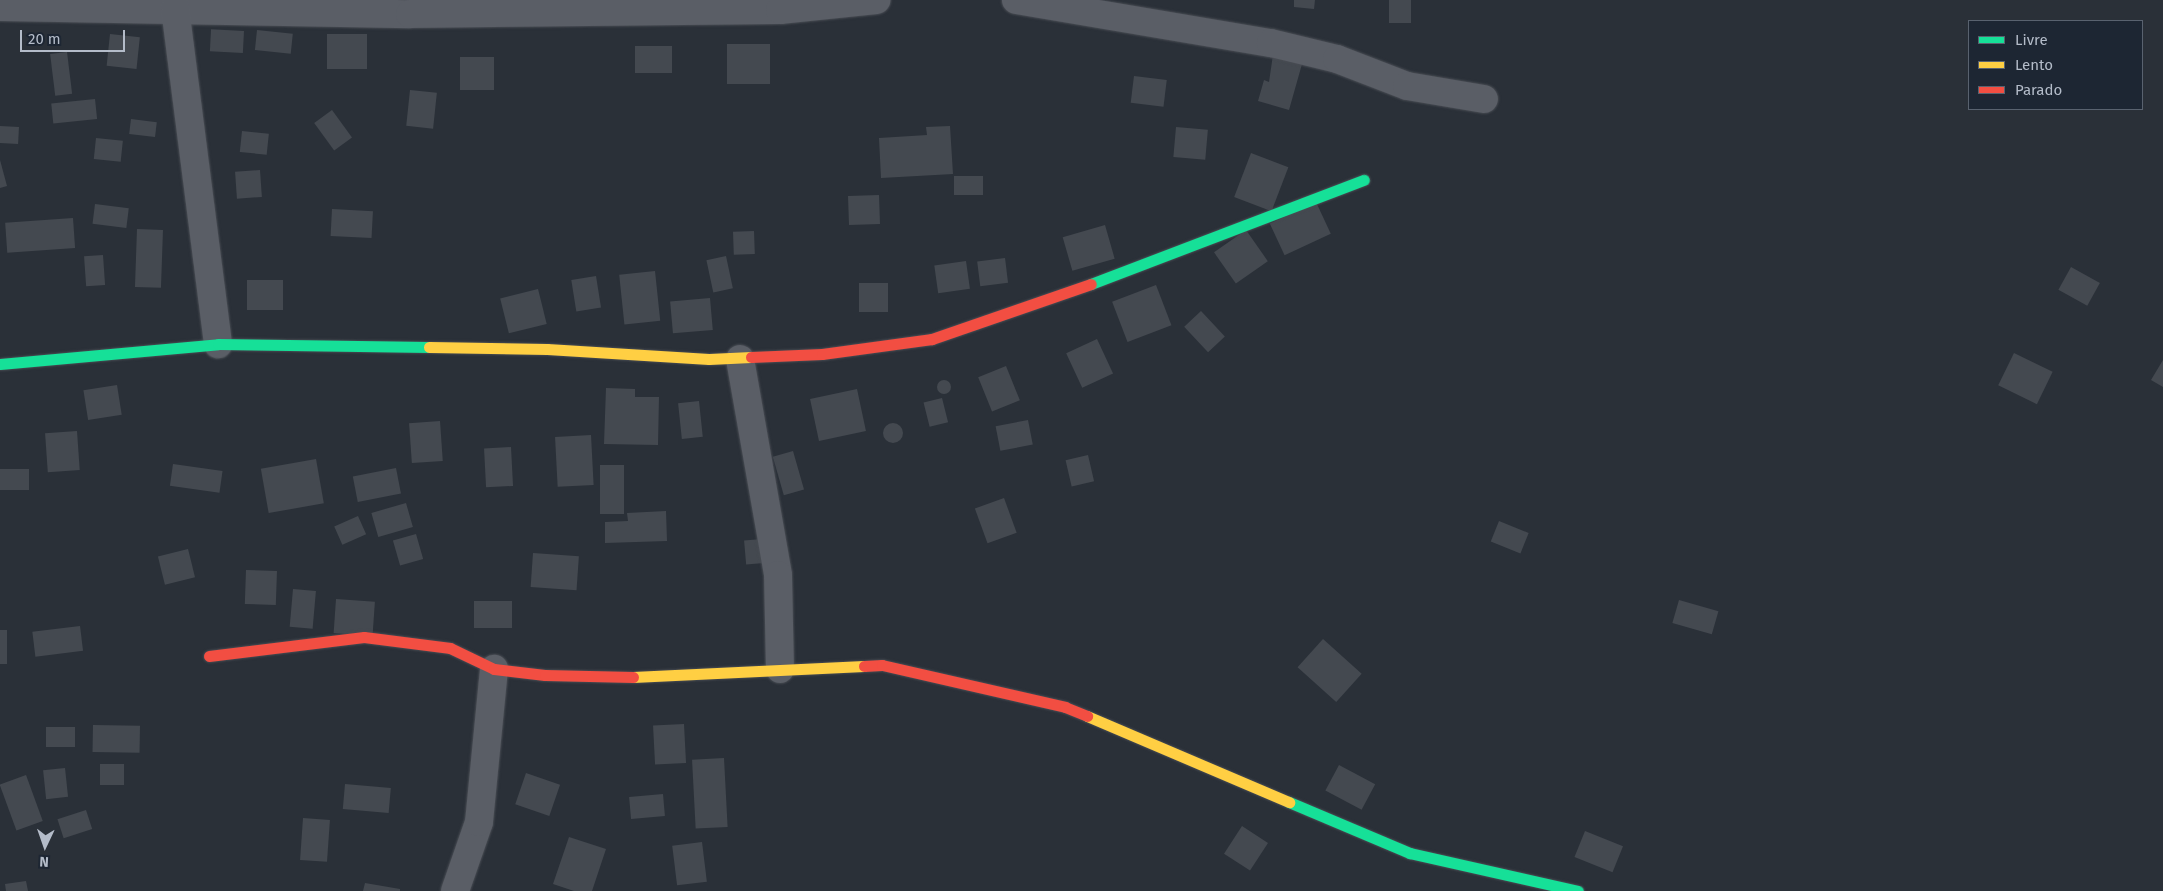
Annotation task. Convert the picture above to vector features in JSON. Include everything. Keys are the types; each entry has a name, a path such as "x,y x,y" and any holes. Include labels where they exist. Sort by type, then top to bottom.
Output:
{"street":[{"path":"0,7 175,8 420,14 780,10 819,3 876,0"},
{"path":"1016,0 1271,43 1337,59 1407,86 1484,99"},
{"path":"175,8 218,344"},
{"path":"0,364 218,344 546,349 740,359 822,354 932,339 1098,282 1364,180"},
{"path":"740,359 778,575 780,669"},
{"path":"209,656 364,637 450,648 494,669 626,677 882,665 1065,707 1410,853 1578,891"},
{"path":"455,891 479,822 494,669"}],"building":[{"path":"1294,0 1315,0 1314,9 1294,7"},
{"path":"1389,0 1411,0 1411,23 1389,23"},
{"path":"211,29 244,31 243,53 210,51"},
{"path":"257,30 293,34 291,54 255,50"},
{"path":"110,34 140,37 136,69 107,66"},
{"path":"327,34 367,34 367,69 327,69"},
{"path":"727,44 770,44 770,84 727,84"},
{"path":"635,46 672,46 672,73 635,73"},
{"path":"1274,48 1304,57 1289,110 1258,101 1264,80 1269,82"},
{"path":"67,52 72,94 55,96 50,54"},
{"path":"460,57 494,57 494,90 460,90"},
{"path":"1134,76 1167,80 1163,107 1131,103"},
{"path":"410,90 437,93 433,129 406,126"},
{"path":"95,99 97,119 53,123 51,104"},
{"path":"332,110 352,138 334,150 314,123"},
{"path":"131,119 157,122 155,137 129,134"},
{"path":"0,126 19,127 18,144 0,143"},
{"path":"950,126 953,174 881,178 879,138 927,135 926,127"},
{"path":"1176,127 1208,130 1205,160 1173,157"},
{"path":"242,131 269,134 267,155 240,152"},
{"path":"96,138 123,141 121,162 94,159"},
{"path":"1251,153 1288,167 1271,211 1234,197"},
{"path":"0,160 7,186 0,188"},
{"path":"260,170 262,197 237,199 235,172"},
{"path":"954,176 983,176 983,195 954,195"},
{"path":"879,195 880,224 849,225 848,196"},
{"path":"1316,202 1331,234 1285,255 1270,224"},
{"path":"95,204 129,208 126,228 93,224"},
{"path":"332,209 373,211 372,238 331,236"},
{"path":"73,218 75,248 7,253 5,223"},
{"path":"1105,225 1115,259 1072,271 1063,237"},
{"path":"137,229 163,230 161,288 135,287"},
{"path":"1246,230 1268,261 1236,283 1214,252"},
{"path":"754,231 755,254 734,255 733,232"},
{"path":"103,255 105,285 86,286 84,256"},
{"path":"726,256 733,288 713,292 706,260"},
{"path":"1005,258 1008,283 980,286 977,261"},
{"path":"966,261 970,289 938,293 934,265"},
{"path":"2071,267 2100,283 2087,306 2058,290"},
{"path":"655,271 660,321 624,324 619,275"},
{"path":"596,276 601,308 576,312 571,280"},
{"path":"247,280 283,280 283,310 247,310"},
{"path":"859,283 888,283 888,312 859,312"},
{"path":"1156,285 1171,325 1128,342 1112,302"},
{"path":"538,289 547,324 509,333 500,298"},
{"path":"710,298 713,330 673,333 670,301"},
{"path":"1201,311 1225,337 1208,352 1184,327"},
{"path":"1097,339 1113,373 1082,388 1066,353"},
{"path":"2014,353 2053,372 2037,404 1998,385"},
{"path":"2163,360 2163,387 2151,380"},
{"path":"1006,366 1020,400 992,412 978,377"},
{"path":"944,380 949,382 951,387 949,392 944,394 939,392 937,387 939,382"},
{"path":"117,385 122,415 88,420 83,390"},
{"path":"606,388 635,389 635,397 659,397 658,445 604,444"},
{"path":"857,389 866,431 819,441 810,399"},
{"path":"942,398 948,422 930,427 924,403"},
{"path":"699,401 703,437 682,439 678,403"},
{"path":"1028,420 1033,445 1000,451 996,426"},
{"path":"440,421 443,461 412,463 409,423"},
{"path":"893,423 900,426 903,433 900,440 893,443 886,440 883,433 886,426"},
{"path":"77,431 80,470 48,472 45,433"},
{"path":"591,435 594,485 558,487 555,437"},
{"path":"511,447 513,486 486,487 484,448"},
{"path":"793,451 804,489 784,495 773,457"},
{"path":"1088,455 1094,481 1072,486 1066,460"},
{"path":"316,459 324,503 269,513 261,469"},
{"path":"173,464 223,471 219,493 170,486"},
{"path":"600,465 624,465 624,514 600,514"},
{"path":"396,468 401,494 358,502 353,476"},
{"path":"0,469 29,469 29,490 0,490"},
{"path":"1004,498 1017,533 988,543 975,509"},
{"path":"406,503 413,527 378,537 371,513"},
{"path":"666,511 667,541 605,543 605,522 628,521 627,513"},
{"path":"358,516 366,534 342,545 334,527"},
{"path":"1499,521 1529,533 1520,553 1491,541"},
{"path":"416,534 423,559 400,566 393,541"},
{"path":"762,539 764,563 746,564 744,541"},
{"path":"188,549 195,577 165,585 158,556"},
{"path":"533,553 579,556 577,590 531,587"},
{"path":"246,570 277,571 276,605 245,604"},
{"path":"293,589 316,591 313,629 290,627"},
{"path":"336,599 375,602 373,636 334,633"},
{"path":"1679,600 1718,611 1712,634 1672,623"},
{"path":"474,601 512,601 512,628 474,628"},
{"path":"80,626 83,651 35,657 32,632"},
{"path":"0,630 7,630 7,664 0,664"},
{"path":"1323,639 1362,674 1336,702 1298,667"},
{"path":"684,724 686,763 655,765 653,726"},
{"path":"93,725 140,726 140,753 93,752"},
{"path":"46,727 75,727 75,747 46,747"},
{"path":"724,758 728,827 696,829 692,760"},
{"path":"100,764 124,764 124,785 100,785"},
{"path":"1339,765 1375,784 1362,810 1325,791"},
{"path":"65,768 68,797 46,799 43,770"},
{"path":"526,773 560,785 549,816 515,804"},
{"path":"26,775 43,821 16,831 0,784"},
{"path":"345,784 391,788 389,813 343,809"},
{"path":"663,794 665,816 631,819 629,797"},
{"path":"86,810 92,829 64,838 57,819"},
{"path":"303,818 330,820 327,862 300,860"},
{"path":"1242,826 1268,843 1250,871 1224,854"},
{"path":"1585,831 1623,846 1613,872 1575,857"},
{"path":"569,837 606,849 592,891 574,891 553,884"},
{"path":"702,842 707,882 677,885 672,846"},
{"path":"26,881 28,891 6,891 5,884"},
{"path":"365,883 400,889 400,891 363,891"}],"traffic: fast":[{"path":"1091,284 1364,180"},
{"path":"0,364 218,344 429,347"},
{"path":"1289,802 1410,853 1578,891"}],"traffic: slow":[{"path":"429,347 547,349 709,359 751,357"},
{"path":"633,677 864,666"},
{"path":"1087,716 1289,802"}],"traffic: jam":[{"path":"751,357 822,354 932,339 1091,284"},
{"path":"209,656 364,637 450,648 494,669 545,675 633,677"},
{"path":"864,666 882,665 1065,707 1087,716"}]}
